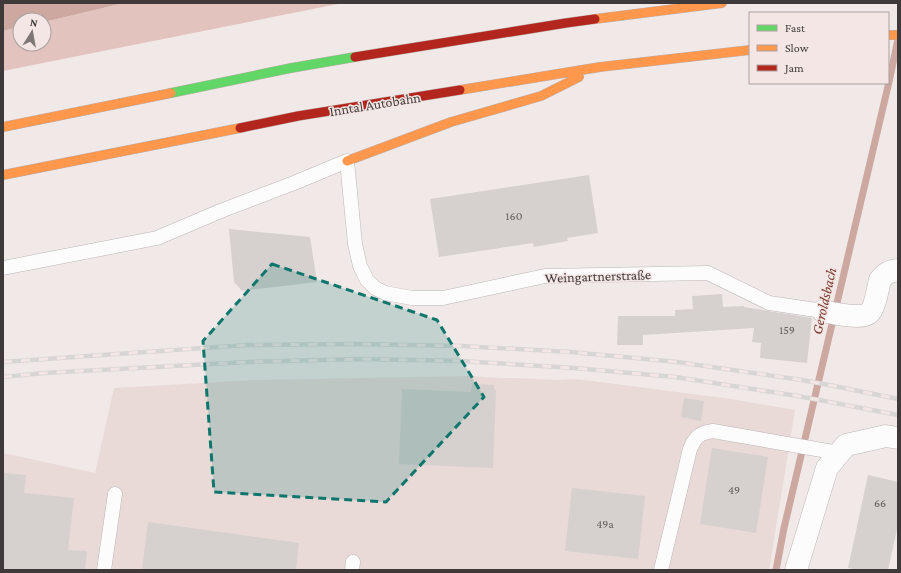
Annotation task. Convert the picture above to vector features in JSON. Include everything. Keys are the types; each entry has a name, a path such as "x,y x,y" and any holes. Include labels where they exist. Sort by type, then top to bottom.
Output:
{"highway":[{"path":"3,127 291,68 566,23 722,3"},
{"name":"Inntal Autobahn","path":"3,175 298,116 600,67 749,50"},
{"path":"347,161 451,122 540,96 600,67"}],"street":[{"name":"Weingartnerstraße","path":"833,313 858,316 869,313 872,309 880,280 886,273 898,270"},
{"path":"796,570 827,468 846,445 886,436 898,438"}],"lane":[{"path":"3,268 157,238 347,161"},
{"name":"Weingartnerstraße","path":"347,161 355,244 360,266 367,280 376,288 385,293 412,298 443,298 545,276 708,273 769,303 833,313"},
{"path":"661,570 690,449 693,440 699,435 712,431 839,453"},
{"path":"104,570 115,494"}],"highlighted area":[{"path":"272,264 437,320 484,397 386,502 214,492 203,341"}],"shaded area":[{"path":"3,3 124,3 52,20 52,12 12,12 12,29 3,31"},
{"path":"124,3 343,3 3,71 3,31 12,29 12,52 52,52 52,20"},
{"path":"470,376 558,380 573,379 731,399 795,410 769,570 3,570 3,453 95,473 114,388 254,380"}],"building":[{"path":"589,175 598,233 567,238 568,241 534,247 533,243 439,257 430,199"},
{"path":"229,229 310,237 317,282 242,291 234,282"},
{"path":"722,294 723,307 744,306 812,318 807,363 760,358 761,343 752,342 754,328 643,335 643,345 617,345 618,316 675,316 675,310 693,309 692,296"},
{"path":"472,384 494,385 494,390 496,390 493,468 399,464 402,389 471,392"},
{"path":"684,398 704,401 701,421 681,417"},
{"path":"712,448 768,457 756,533 700,524"},
{"path":"3,473 26,475 24,493 74,498 68,550 87,551 85,570 3,570"},
{"path":"868,475 898,482 898,525 888,570 859,570 848,568"},
{"path":"572,488 645,496 638,559 565,551"},
{"path":"148,522 299,543 296,570 142,570"}],"waterway":[{"name":"Geroldsbach","path":"889,82 898,39"},
{"name":"Geroldsbach","path":"776,570 784,528 889,84"}],"railway":[{"path":"3,362 246,345 358,344 461,346 571,352 677,362 802,380 898,399"},
{"path":"3,377 44,373 248,362 360,359 461,361 574,368 675,377 798,396 898,415"}],"traffic: fast":[{"path":"171,93 291,68 355,57"}],"traffic: slow":[{"path":"595,19 722,3"},
{"path":"889,35 898,35"},
{"path":"460,90 600,67 749,50"},
{"path":"347,161 451,122 541,96 579,77"},
{"path":"3,127 171,93"},
{"path":"3,175 240,128"}],"traffic: jam":[{"path":"355,57 595,19"},
{"path":"240,128 298,116 460,90"}]}
